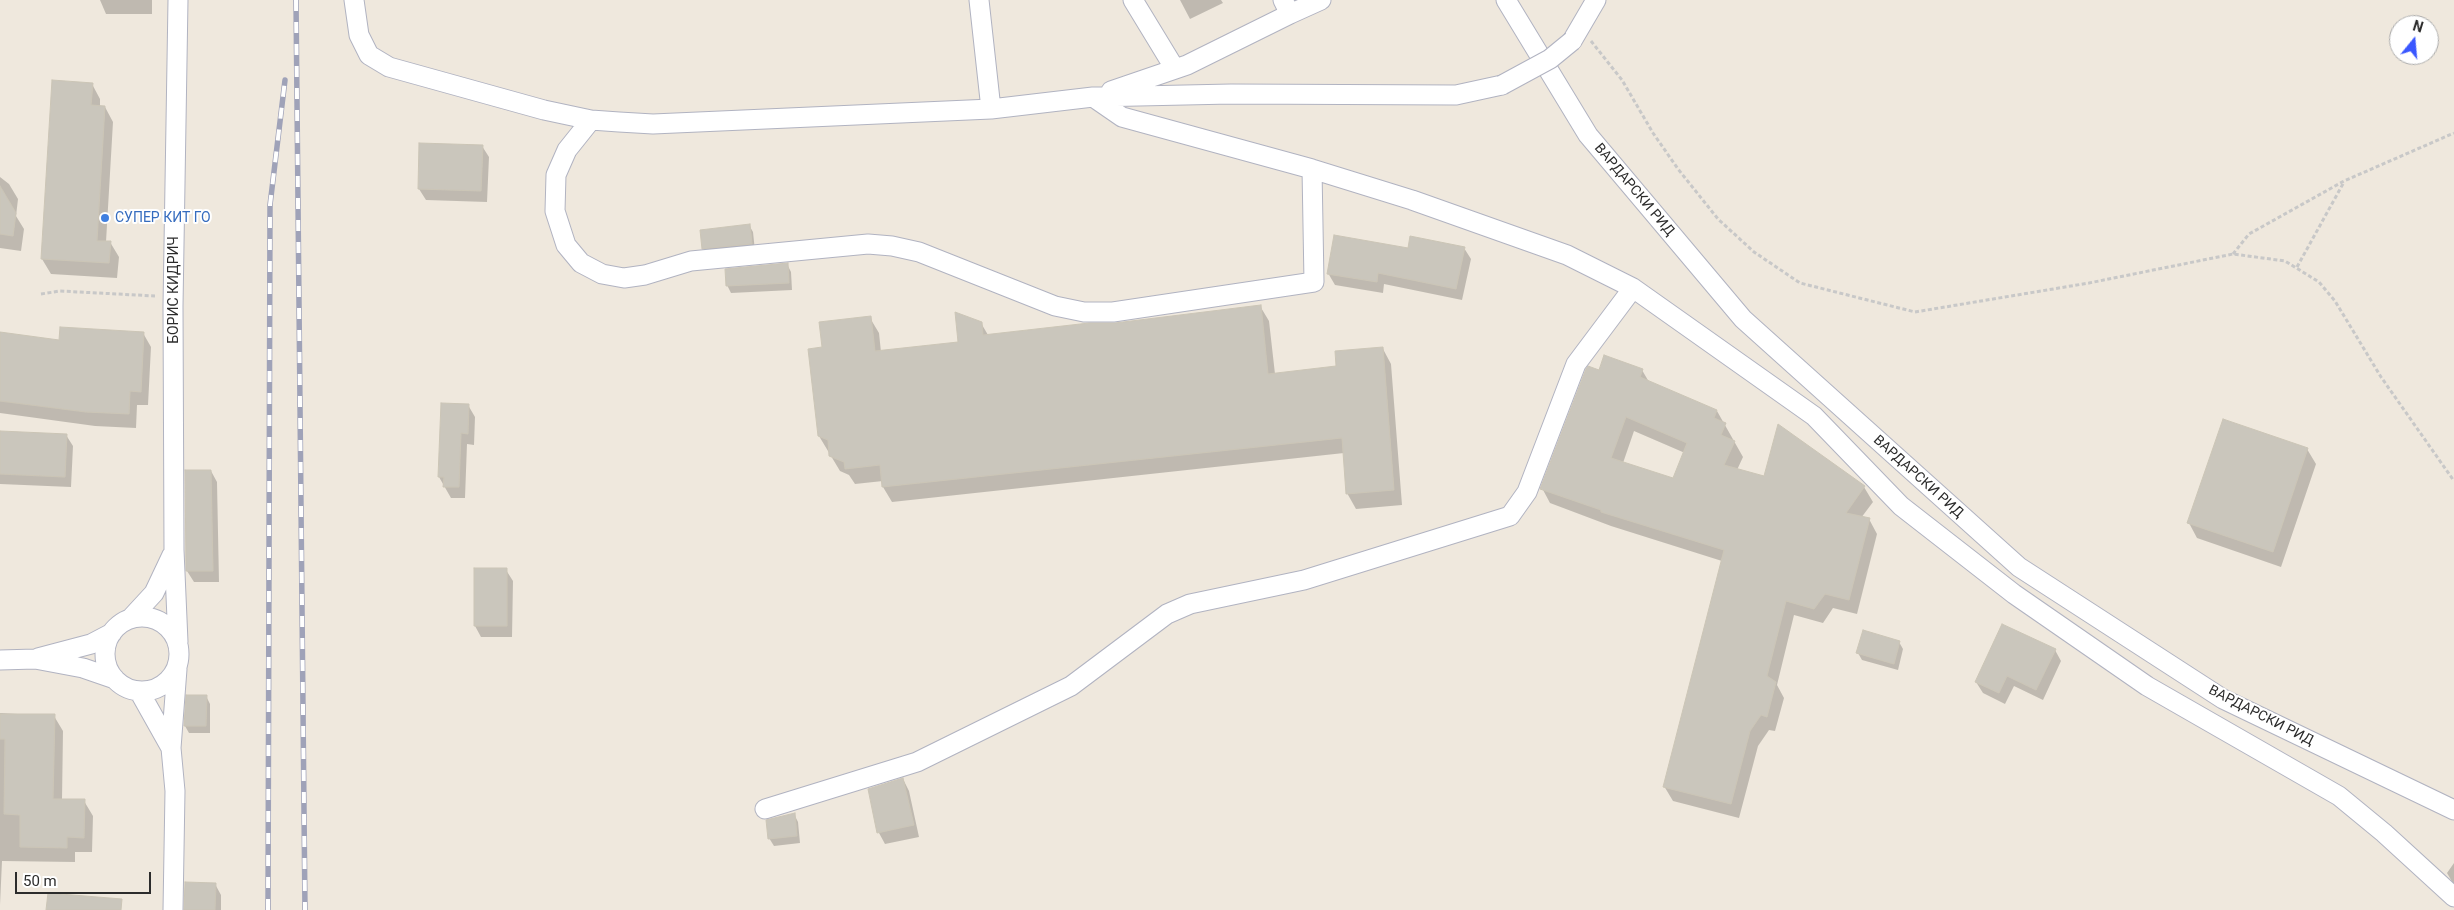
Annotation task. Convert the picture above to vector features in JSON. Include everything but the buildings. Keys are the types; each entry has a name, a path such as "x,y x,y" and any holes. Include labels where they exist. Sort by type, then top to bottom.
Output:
{"street":[{"name":"БОРИС КИДРИЧ","path":"178,0 173,296 174,550 178,642"},
{"path":"354,0 359,35 369,55 388,67 544,110 591,120 653,124 991,109 1094,97 1231,94 1456,95 1502,85 1550,59 1579,37 1596,0"},
{"path":"978,0 991,109"},
{"path":"1133,0 1175,69"},
{"path":"1094,97 1175,69 1287,7 1321,0"},
{"name":"ВАРДАРСКИ РИД","path":"1506,0 1588,135 1743,319 2019,568 2223,699 2454,810"},
{"path":"1094,97 1122,117 1312,169 1412,200 1568,256 1633,288 1814,416 1901,506 2014,594 2147,686 2339,796 2384,833 2454,897"},
{"path":"591,120 567,150 556,175 554,211 566,245 581,263 602,274 624,278 645,275 691,261 868,244 892,246 919,252 1055,306 1084,312 1112,312 1314,282 1312,169"},
{"path":"764,809 917,762 1072,686 1167,614 1190,604 1304,580 1510,516 1527,492 1576,364 1633,288"},
{"path":"35,660 91,644 130,619 154,593 166,572 174,550"},
{"path":"130,619 147,617 158,620 170,629 178,642 180,655 177,669 171,748 175,790 173,910"},
{"path":"112,632 105,649 106,660 115,679 125,688 139,691 161,686 171,678 177,669"},
{"path":"0,660 35,660 83,668 115,679"},
{"path":"139,691 171,748"}],"path":[{"path":"1579,37 1622,80 1653,133 1678,169 1718,219 1754,252 1800,283 1914,312 2089,283 2233,254 2285,261 2297,267 2319,282 2335,301 2381,377 2454,481"},
{"path":"2233,254 2249,234 2344,181 2454,133"},
{"path":"2297,267 2344,181"},
{"path":"41,294 60,291 173,296"}],"railway":[{"path":"296,0 305,910"},
{"path":"268,910 270,205 285,80"}],"place":[{"name":"СУПЕР КИТ ГО","path":"105,218"}]}
